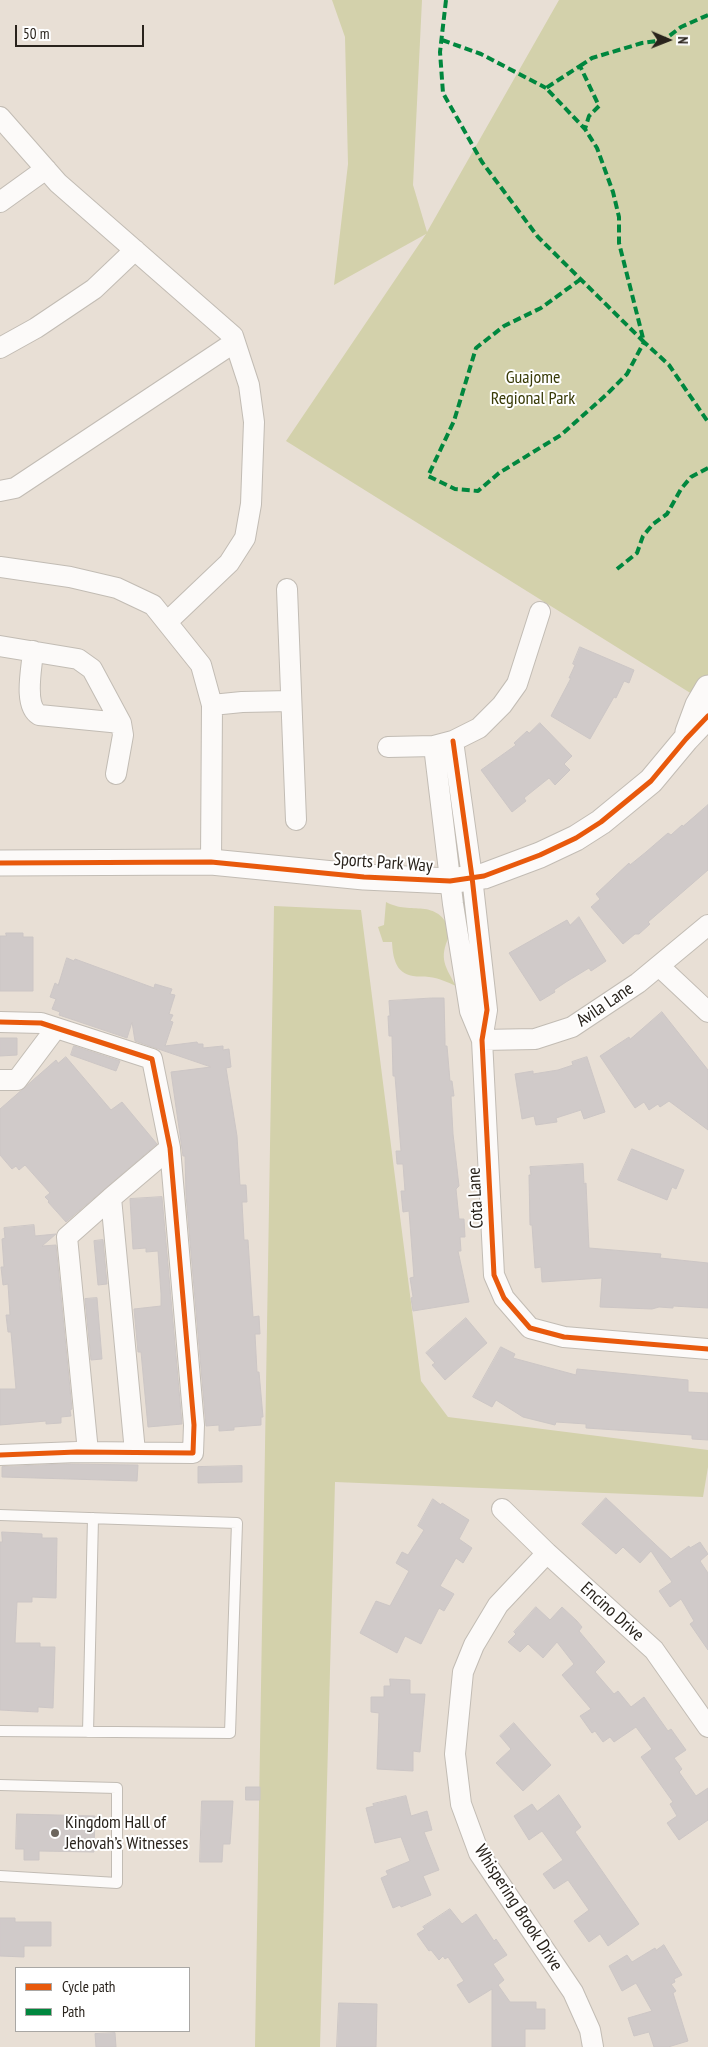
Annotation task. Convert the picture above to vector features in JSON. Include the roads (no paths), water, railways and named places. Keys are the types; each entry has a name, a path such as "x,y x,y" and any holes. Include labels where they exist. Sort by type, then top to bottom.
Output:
{"street":[{"path":"0,117 58,183 219,323 233,336 235,342 249,385 254,422 251,504 245,538 229,563 168,622"},
{"path":"0,202 46,169"},
{"path":"0,348 36,328 94,289 136,250"},
{"path":"0,491 16,488 235,342"},
{"path":"0,567 70,577 117,588 153,605 201,665 212,705 211,862"},
{"path":"287,589 296,820"},
{"path":"388,747 443,744 478,728 502,705 518,684 540,612"},
{"path":"0,646 78,659 92,669 121,723 123,735 116,774"},
{"path":"33,651 30,697 34,712 38,715 121,723"},
{"name":"Sports Park Way","path":"686,739 698,705 708,688"},
{"path":"212,705 291,701"},
{"name":"Sports Park Way","path":"0,863 211,862 364,877 461,879 484,876 540,855 576,838 601,822 651,781 708,716"},
{"name":"Cota Lane","path":"443,744 461,879 470,1011 482,1040 494,1275 504,1298 530,1328 564,1337 708,1349"},
{"name":"Avila Lane","path":"482,1040 535,1039 572,1027 638,983 708,925"},
{"path":"659,966 708,1012"},
{"path":"0,1022 40,1023 152,1059 170,1148 194,1425 193,1453 88,1452 0,1455"},
{"path":"0,1080 17,1080 56,1028"},
{"path":"88,1452 67,1237 170,1148"},
{"path":"111,1198 135,1452"},
{"name":"Encino Drive","path":"502,1509 547,1553 654,1650 708,1727"},
{"name":"Whispering Brook Drive","path":"547,1553 498,1605 474,1645 463,1672 455,1754 461,1804 478,1853 573,1992 590,2030 593,2047"}],"lane":[{"path":"0,1515 237,1523 230,1733 0,1731"},
{"path":"88,1732 93,1518"},
{"path":"0,1785 118,1788 117,1883 0,1876"}],"place":[{"name":"Kingdom Hall of Jehovah’s Witnesses","path":"55,1833"}],"park label":[{"name":"Guajome Regional Park","path":"533,388"}]}
